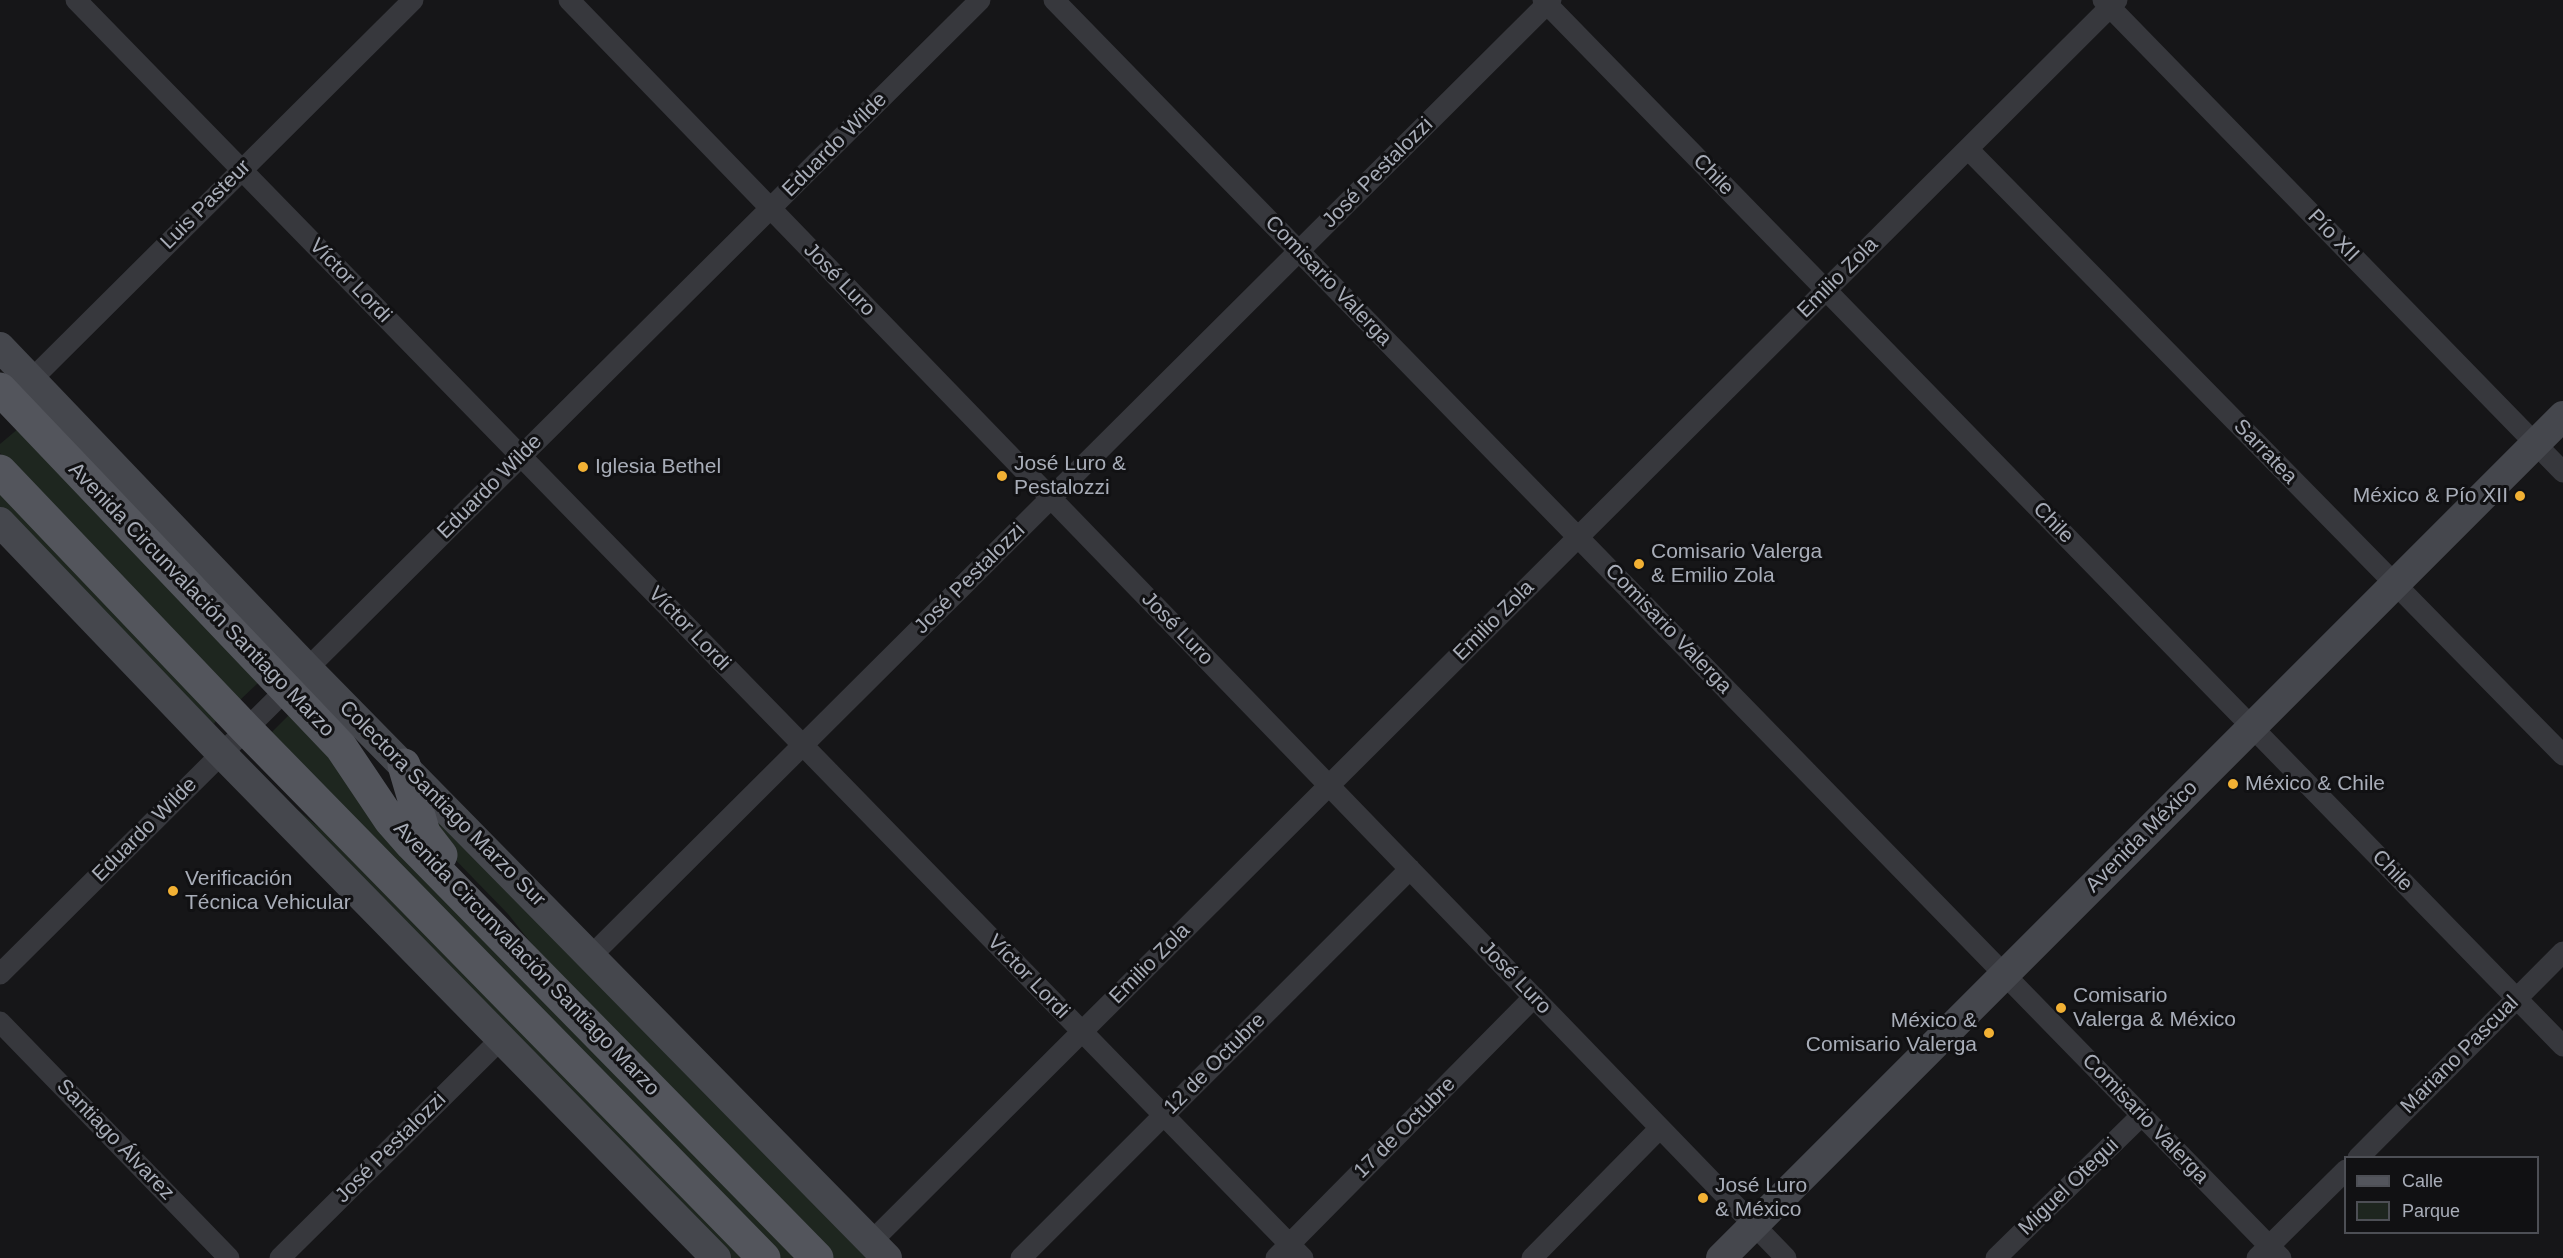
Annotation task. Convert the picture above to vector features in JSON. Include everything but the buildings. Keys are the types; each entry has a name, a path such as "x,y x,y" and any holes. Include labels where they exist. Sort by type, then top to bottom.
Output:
{"main road":[{"name":"Avenida Circunvalación Santiago Marzo","path":"10,395 297,679 384,810 405,837 817,1258"},
{"name":"Avenida Circunvalación Santiago Marzo","path":"0,471 246,729 764,1258"},
{"path":"404,765 424,833 503,920 562,998"}],"street":[{"name":"Víctor Lordi","path":"76,0 1082,1032 1163,1116 1289,1254"},
{"name":"Luis Pasteur","path":"10,395 413,0"},
{"name":"José Luro","path":"569,0 1786,1258"},
{"name":"Eduardo Wilde","path":"0,974 980,0"},
{"name":"Comisario Valerga","path":"1054,0 2142,1115 2269,1254"},
{"name":"José Pestalozzi","path":"592,955 1547,1"},
{"name":"Chile","path":"1547,1 2563,1046"},
{"name":"Emilio Zola","path":"879,1250 1082,1032 1968,149 2110,2"},
{"name":"Pío XII","path":"2110,2 2563,472"},
{"name":"Sarratea","path":"1968,149 2563,755"},
{"path":"0,347 10,395"},
{"name":"Avenida México","path":"1721,1258 2563,416"},
{"path":"0,522 221,753 716,1258"},
{"name":"Colectora Santiago Marzo Sur","path":"297,679 404,765 879,1250"},
{"name":"12 de Octubre","path":"1021,1258 1410,869"},
{"name":"Mariano Pascual","path":"2360,1156 2563,952"},
{"name":"17 de Octubre","path":"1289,1254 1534,997"},
{"name":"Santiago Álvarez","path":"0,1022 229,1258"},
{"name":"José Pestalozzi","path":"280,1258 502,1038"},
{"name":"Miguel Otegui","path":"1996,1258 2142,1115"},
{"path":"1532,1258 1660,1128"},
{"path":"2269,1254 2344,1172"}],"green space":[{"path":"19,428 258,683 240,700 234,699 0,453 0,444"},
{"path":"0,487 217,719 214,724 0,508"},
{"path":"289,715 801,1258 780,1258 276,745 272,732"},
{"path":"422,798 874,1258 832,1258 569,991 508,914 441,845"},
{"path":"289,803 347,850 747,1258 729,1258"}],"place":[{"name":"Iglesia Bethel","path":"583,467"},
{"name":"José Luro & Pestalozzi","path":"1002,476"},
{"name":"México & Pío XII","path":"2520,496"},
{"name":"Comisario Valerga & Emilio Zola","path":"1639,564"},
{"name":"México & Chile","path":"2233,784"},
{"name":"Verificación Técnica Vehicular","path":"173,891"},
{"name":"Comisario Valerga & México","path":"2061,1008"},
{"name":"México & Comisario Valerga","path":"1989,1033"},
{"name":"José Luro & México","path":"1703,1198"}]}
